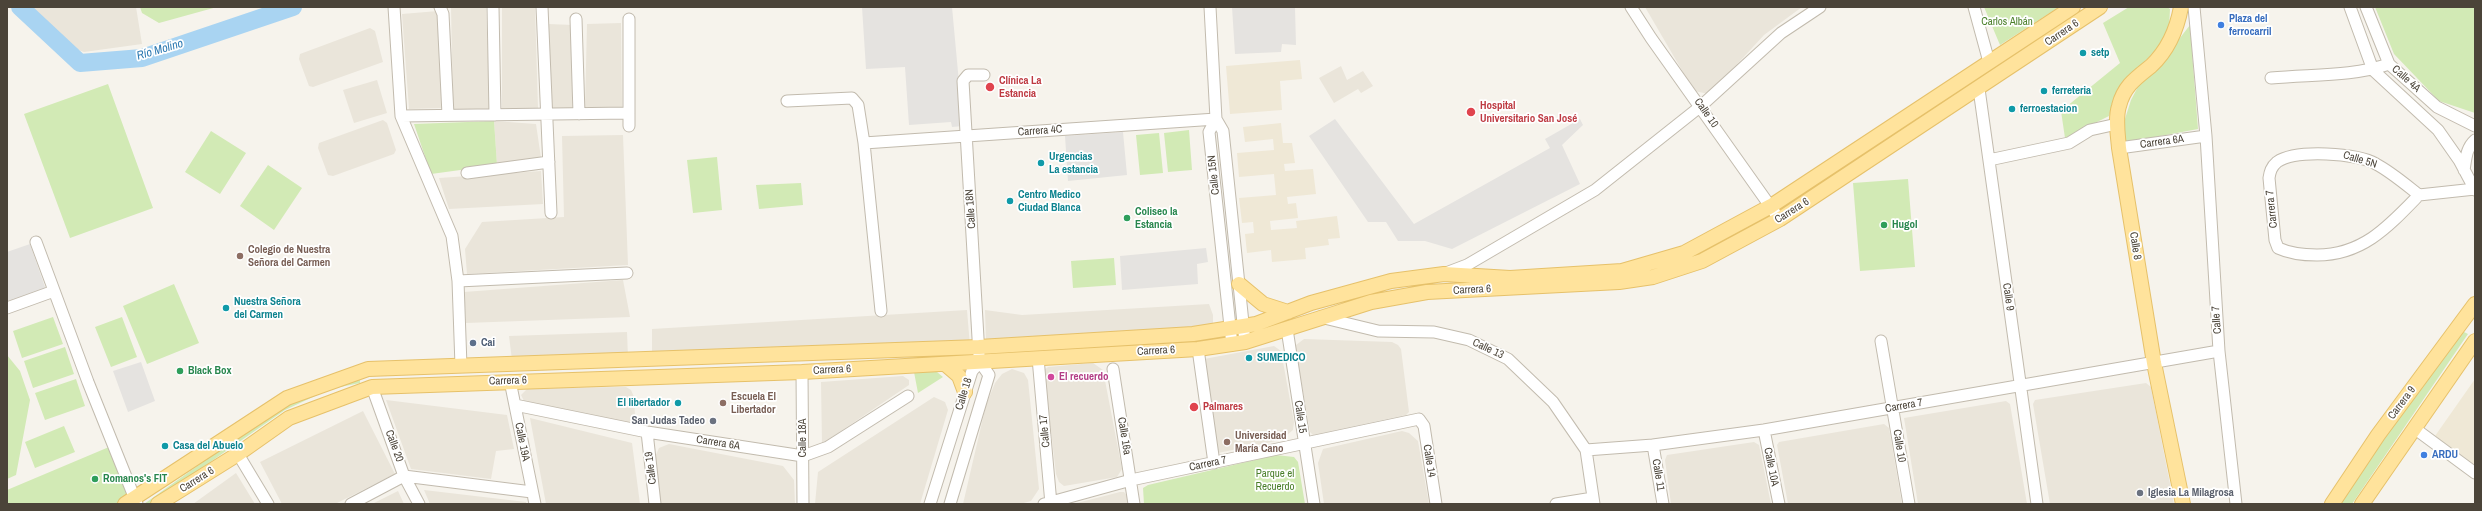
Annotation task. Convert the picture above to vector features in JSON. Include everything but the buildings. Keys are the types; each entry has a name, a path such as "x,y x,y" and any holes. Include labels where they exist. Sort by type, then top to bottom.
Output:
{"main road":[{"name":"Carrera 6","path":"132,502 286,398 368,369 979,347 1193,334 1237,328 1311,303 1391,281 1444,274 1510,278 1622,271 1684,254 1771,206 2073,7"},
{"name":"Carrera 6","path":"158,504 238,454 289,418 372,387 802,372 1198,349 1239,343 1371,302 1427,292 1619,282 1653,277 1702,261 1780,220 1979,89 2100,7"},
{"name":"Calle 8","path":"2183,504 2154,364 2119,148 2118,107 2131,82 2164,51 2175,30 2184,7"},
{"path":"1239,284 1263,304 1288,312"},
{"name":"Carrera 9","path":"2332,504 2378,435 2474,308"},
{"path":"2362,504 2475,341"},
{"path":"945,364 959,376 965,392"}],"street":[{"path":"394,7 401,116 452,236 458,281 461,366"},
{"path":"440,7 444,14 448,115"},
{"path":"493,7 495,115"},
{"path":"542,7 548,162 552,213"},
{"name":"Calle 15N","path":"1210,7 1216,119 1209,132 1237,328"},
{"name":"Calle 10","path":"1631,7 1651,38 1701,106 1780,220"},
{"name":"Carrera 6","path":"1444,274 1467,265 1595,190 1701,106 1781,33 1820,7"},
{"path":"1974,7 1989,62"},
{"name":"Calle 7","path":"2184,7 2206,136 2219,352 2236,504"},
{"path":"2350,7 2373,70 2438,130 2475,189 2419,195"},
{"name":"Calle 4A","path":"2366,7 2389,64 2437,107 2475,126"},
{"path":"576,19 579,114"},
{"path":"628,19 629,126"},
{"path":"2271,78 2346,74 2373,70 2389,64"},
{"name":"Calle 18N","path":"980,362 963,78 968,75 984,75"},
{"name":"Calle 9","path":"1979,89 2037,504"},
{"path":"787,101 852,98 858,105 864,143 881,311"},
{"path":"401,116 629,113"},
{"path":"1216,119 1223,131 1239,284 1237,328 1239,343"},
{"name":"Carrera 4C","path":"864,143 1216,119"},
{"path":"1989,160 2069,143 2090,130 2118,124"},
{"name":"Carrera 6A","path":"2119,148 2206,136"},
{"path":"2464,170 2470,144 2475,140"},
{"name":"Calle 5N","path":"2271,169 2278,162 2306,155 2343,154 2376,163 2419,195"},
{"path":"467,172 548,162"},
{"name":"Carrera 7","path":"2271,169 2269,186 2275,240 2278,248 2287,252 2308,255 2336,255 2361,246 2399,216 2419,195"},
{"path":"36,242 132,502"},
{"path":"458,281 626,273"},
{"path":"7,308 54,292"},
{"name":"Calle 13","path":"1319,317 1378,332 1434,332 1469,340 1508,359 1554,402 1586,450 1593,501"},
{"name":"Calle 15","path":"1287,329 1314,504"},
{"name":"Calle 10","path":"1881,341 1909,504"},
{"path":"1198,349 1214,463"},
{"name":"Carrera 7","path":"1586,450 1654,445 1764,430 2219,352"},
{"name":"Calle 17","path":"1038,358 1049,503"},
{"name":"Calle 18","path":"930,504 972,371 980,362 989,375 950,504"},
{"name":"Calle 16a","path":"1113,369 1134,504"},
{"name":"Calle 18A","path":"802,372 802,504"},
{"name":"Calle 19A","path":"510,381 535,504"},
{"name":"Calle 20","path":"372,387 404,476 419,504"},
{"name":"Carrera 6A","path":"515,405 647,432 803,456 828,447 908,396"},
{"name":"Carrera 7","path":"1049,503 1131,480 1419,419"},
{"name":"Calle 14","path":"1419,419 1424,426 1436,504"},
{"path":"2414,428 2475,473"},
{"name":"Calle 10A","path":"1764,430 1779,504"},
{"name":"Calle 19","path":"647,432 656,504"},
{"name":"Calle 11","path":"1654,445 1663,504"},
{"path":"238,454 268,504"},
{"path":"351,504 404,476 532,492"},
{"path":"1556,504 1593,501"}],"shaded area":[{"path":"32,7 136,7 142,44 84,52 73,48"},
{"path":"451,7 486,8 490,109 453,109"},
{"path":"502,7 535,7 538,108 502,109"},
{"path":"862,7 952,7 963,126 952,127 951,122 909,125 905,67 866,69"},
{"path":"1232,7 1295,8 1296,45 1282,44 1281,52 1235,54"},
{"path":"1645,7 1802,7 1764,35 1718,85 1709,93 1704,93 1694,91"},
{"path":"438,11 442,108 409,109 402,14"},
{"path":"621,23 622,107 585,107 587,24"},
{"path":"548,24 573,25 572,114 551,114"},
{"path":"370,28 375,31 383,62 313,87 309,86 299,59 300,54"},
{"path":"1300,60 1302,79 1280,81 1282,110 1230,114 1226,66"},
{"path":"1341,66 1347,80 1363,71 1373,86 1361,93 1358,89 1334,103 1319,78"},
{"path":"377,80 387,113 354,123 343,90"},
{"path":"1335,119 1414,224 1550,148 1545,139 1580,119 1583,125 1562,145 1580,184 1452,249 1425,241 1398,241 1386,222 1368,222 1309,136"},
{"path":"383,120 387,123 396,150 394,154 333,176 328,175 318,148 319,143"},
{"path":"494,121 536,124 541,158 497,165"},
{"path":"1281,123 1283,143 1292,143 1295,163 1284,164 1285,171 1313,169 1316,194 1287,197 1288,204 1296,203 1298,218 1270,221 1271,230 1297,228 1296,221 1337,216 1340,238 1328,239 1329,245 1305,248 1306,259 1272,262 1271,250 1247,253 1245,234 1254,233 1253,222 1242,223 1239,198 1276,195 1274,174 1239,177 1237,153 1274,150 1273,139 1245,142 1243,127"},
{"path":"1123,132 1127,175 1068,181 1065,136"},
{"path":"623,135 628,265 467,274 465,249 482,222 564,217 562,136"},
{"path":"541,171 543,204 449,209 439,178"},
{"path":"30,244 46,290 7,304 7,252"},
{"path":"1206,248 1208,262 1197,264 1198,284 1122,290 1120,256"},
{"path":"623,280 630,317 466,323 464,292"},
{"path":"1209,304 1213,315 1213,326 986,342 985,310 1022,315"},
{"path":"967,310 970,346 652,355 652,329"},
{"path":"627,332 628,357 512,360 509,336"},
{"path":"1304,339 1392,342 1398,345 1401,349 1409,412 1406,415 1313,435 1310,432 1296,350 1296,345"},
{"path":"1274,346 1281,351 1294,422 1293,430 1281,440 1218,453 1204,359"},
{"path":"141,362 155,401 128,412 113,371"},
{"path":"1093,363 1103,370 1122,469 1117,477 1064,486 1059,482 1056,474 1044,370 1048,367"},
{"path":"1012,369 1024,373 1028,380 1039,489 1031,501 1020,504 963,504 986,405 995,383 1002,374"},
{"path":"903,376 909,380 909,385 822,444 821,382"},
{"path":"2475,379 2475,465 2435,436"},
{"path":"2146,383 2151,387 2174,504 2050,504 2033,404 2035,400"},
{"path":"626,387 631,390 634,397 635,416 628,425 525,403 521,395 528,388"},
{"path":"934,397 945,402 948,410 920,504 815,504 818,472"},
{"path":"386,400 507,415 514,449 496,451 491,479 411,469"},
{"path":"2006,401 2010,404 2027,504 1918,504 1904,418"},
{"path":"363,411 395,474 335,504 282,504 260,462"},
{"path":"530,418 632,443 640,504 546,504"},
{"path":"1884,424 1889,428 1902,504 1788,504 1777,445 1779,442"},
{"path":"1402,431 1409,433 1418,441 1429,504 1324,504 1318,463 1323,449"},
{"path":"1754,442 1759,445 1771,504 1671,504 1665,460 1667,455"},
{"path":"669,444 783,466 794,480 795,504 660,504 655,457 659,448"},
{"path":"236,473 255,504 193,504"},
{"path":"424,490 526,502 526,504 430,504"},
{"path":"398,491 404,504 372,504"},
{"path":"1124,492 1128,497 1129,504 1073,504"}],"green space":[{"path":"140,7 217,7 159,23 142,13"},
{"name":"Carlos Albán","path":"1984,7 2059,7 2000,45"},
{"path":"2129,7 2167,7 2170,9 2169,29 2161,44 2119,89 2109,116 2065,138 2061,111 2120,63 2103,23"},
{"path":"2375,7 2475,7 2475,113 2439,101 2394,54"},
{"path":"2190,25 2198,129 2123,143 2124,122 2131,100 2141,81 2159,65"},
{"path":"108,84 153,208 70,238 24,114"},
{"path":"494,121 497,165 431,174 414,124"},
{"path":"1189,130 1192,170 1168,172 1164,133"},
{"path":"211,131 246,153 220,194 185,172"},
{"path":"1159,133 1163,173 1140,175 1136,135"},
{"path":"717,157 722,210 693,213 687,160"},
{"path":"268,165 302,188 274,230 240,206"},
{"name":"Hugol","path":"1908,179 1915,267 1860,271 1853,183"},
{"path":"801,183 803,205 759,209 756,185"},
{"path":"1114,258 1116,285 1073,288 1071,261"},
{"path":"174,284 199,343 147,364 123,306"},
{"path":"53,317 63,344 22,358 13,331"},
{"path":"122,317 137,357 111,367 95,327"},
{"path":"2460,330 2468,334 2352,504 2335,504"},
{"path":"65,347 74,374 33,388 24,361"},
{"path":"7,355 20,371 30,400 16,475 7,479"},
{"path":"927,370 937,372 943,377 918,393 914,372"},
{"path":"76,379 85,406 45,420 35,393"},
{"path":"360,380 360,383 330,389 285,410 150,504 144,504 283,405 330,385"},
{"path":"64,426 75,452 35,468 25,442"},
{"path":"109,447 128,496 116,504 7,504 7,490"},
{"name":"Parque el Recuerdo","path":"1276,455 1294,457 1298,462 1305,504 1144,504 1143,488 1148,485"}],"waterway":[{"name":"Río Molino","path":"20,7 80,63 142,58 293,7"}],"place":[{"name":"Plaza del ferrocarril","path":"2221,25"},
{"name":"setp","path":"2083,53"},
{"name":"Clínica La Estancia","path":"990,87"},
{"name":"ferreteria","path":"2044,91"},
{"name":"ferroestacion","path":"2012,109"},
{"name":"Hospital Universitario San José","path":"1471,112"},
{"name":"Urgencias La estancia","path":"1041,163"},
{"name":"Centro Medico Ciudad Blanca","path":"1010,201"},
{"name":"Coliseo la Estancia","path":"1127,218"},
{"name":"Hugol","path":"1884,225"},
{"name":"Colegio de Nuestra Señora del Carmen","path":"240,256"},
{"name":"Nuestra Señora del Carmen","path":"226,308"},
{"name":"Cai","path":"473,343"},
{"name":"SUMEDICO","path":"1249,358"},
{"name":"Black Box","path":"180,371"},
{"name":"El recuerdo","path":"1051,377"},
{"name":"El libertador","path":"678,403"},
{"name":"Escuela El Libertador","path":"723,403"},
{"name":"Palmares","path":"1194,407"},
{"name":"San Judas Tadeo","path":"713,421"},
{"name":"Universidad María Cano","path":"1227,442"},
{"name":"Casa del Abuelo","path":"165,446"},
{"name":"ARDU","path":"2424,455"},
{"name":"Romanos's FIT","path":"95,479"},
{"name":"Iglesia La Milagrosa","path":"2140,493"}]}
